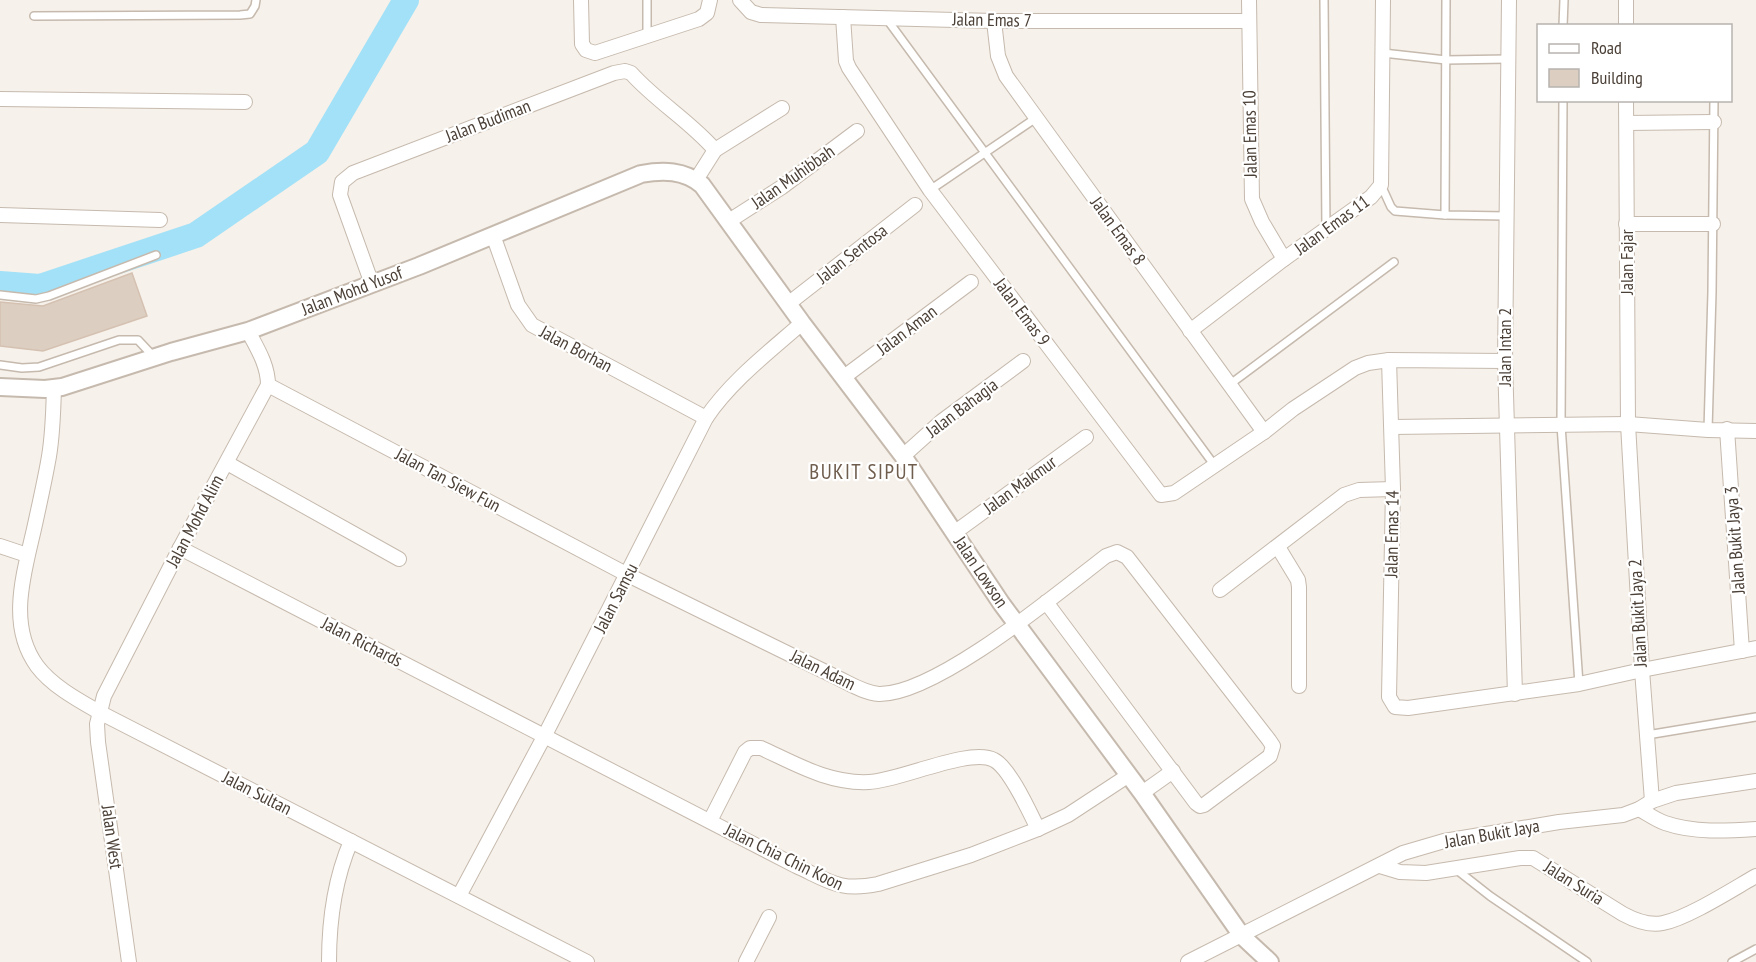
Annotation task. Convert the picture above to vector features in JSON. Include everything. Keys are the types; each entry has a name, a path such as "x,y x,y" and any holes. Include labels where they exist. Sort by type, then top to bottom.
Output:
{"street":[{"path":"581,0 582,44 586,50 595,53 699,19 707,13 710,0"},
{"name":"Jalan Emas 7","path":"740,0 751,12 761,15 994,21 1249,21"},
{"name":"Jalan Emas 10","path":"1249,0 1251,199 1284,259"},
{"name":"Jalan Emas 11","path":"1190,331 1284,259 1371,197 1381,185 1383,175 1383,0"},
{"name":"Jalan Intan 2","path":"1509,0 1505,361 1515,694"},
{"path":"1626,0 1626,24"},
{"name":"Jalan Emas 9","path":"843,17 846,61 849,68 930,190 1161,495 1174,494 1355,368 1368,363 1389,360 1505,361"},
{"name":"Jalan Emas 8","path":"994,21 1000,65 1264,432"},
{"name":"Jalan Budiman","path":"372,284 340,195 342,182 347,176 363,169 614,73 625,71 631,73 660,102 702,135 715,150"},
{"path":"0,99 245,102"},
{"name":"Jalan Fajar","path":"1626,102 1628,424"},
{"path":"696,180 715,150 782,108"},
{"path":"1627,123 1714,122"},
{"name":"Jalan Muhibbah","path":"729,221 782,187 857,131"},
{"name":"Jalan Mohd Yusof","path":"0,387 54,388 109,374 248,331 372,284 641,174 671,172 696,180"},
{"name":"Jalan Lowson","path":"696,180 729,221 802,323 903,456 1017,624 1142,793 1242,936 1270,962"},
{"name":"Jalan Sentosa","path":"788,304 915,205"},
{"path":"0,216 160,220"},
{"path":"1626,224 1713,224"},
{"name":"Jalan Borhan","path":"493,235 518,305 532,325 706,418"},
{"name":"Jalan Aman","path":"844,377 971,282"},
{"name":"Jalan Samsu","path":"459,896 628,575 706,418 733,385 802,323"},
{"path":"248,331 264,362 268,374 268,385"},
{"name":"Jalan Emas 14","path":"1389,360 1393,489 1389,697 1395,707 1408,708 1515,694"},
{"name":"Jalan Bahagia","path":"903,456 956,410 1023,362"},
{"name":"Jalan Mohd Alim","path":"99,712 104,696 180,548 268,385"},
{"name":"Jalan Tan Siew Fun","path":"268,385 628,575"},
{"name":"Jalan Sultan","path":"54,388 52,438 20,591 23,634 37,666 77,700 99,712 587,962"},
{"path":"1392,427 1628,424 1708,430 1756,430"},
{"name":"Jalan Bukit Jaya 2","path":"1628,424 1652,801"},
{"name":"Jalan Bukit Jaya 3","path":"1727,429 1742,651"},
{"name":"Jalan Makmur","path":"954,533 1086,437"},
{"path":"227,463 399,559"},
{"path":"1220,590 1344,495 1359,490 1393,489"},
{"path":"0,546 27,555"},
{"path":"1278,547 1298,580 1299,686"},
{"name":"Jalan Richards","path":"180,548 545,735"},
{"path":"1017,624 1106,555 1117,552 1127,557 1273,746 1270,756 1204,805 1196,803 1046,602"},
{"name":"Jalan Adam","path":"628,575 867,692 877,694 920,683 959,663 1017,624"},
{"path":"1515,694 1579,684 1756,648"},
{"name":"Jalan West","path":"99,712 98,742 129,962"},
{"name":"Jalan Chia Chin Koon","path":"545,735 796,866 831,883 851,888 878,884 949,862 1038,829 1068,815 1129,775"},
{"path":"710,821 745,752 755,747 827,777 856,782 878,781 952,762 987,757 1000,764 1008,775 1038,829"},
{"path":"1142,793 1173,771"},
{"name":"Jalan Bukit Jaya","path":"1242,936 1403,854 1444,841 1559,822 1623,815 1676,792 1756,781"},
{"path":"1639,809 1664,823 1683,828 1756,829"},
{"path":"329,962 337,886 351,841"},
{"name":"Jalan Suria","path":"1380,866 1413,874 1533,858 1623,914 1636,921 1649,923 1672,921 1756,876"},
{"path":"746,962 769,917"},
{"path":"1188,962 1242,936"}],"lane":[{"path":"34,16 240,15 250,14 256,0"},
{"path":"647,0 647,36"},
{"path":"1324,0 1326,229"},
{"path":"1444,215 1446,0"},
{"path":"1563,24 1564,0"},
{"path":"886,18 1215,466"},
{"path":"1383,53 1446,60 1508,59"},
{"path":"1563,102 1561,425 1579,684"},
{"path":"1708,430 1714,102"},
{"path":"930,190 1036,118"},
{"path":"1381,185 1395,211 1506,216"},
{"path":"0,295 36,299 49,296 156,255"},
{"path":"1229,385 1394,262"},
{"path":"0,365 22,368 39,366 119,340 138,340 155,358"},
{"path":"1647,735 1756,717"},
{"path":"1455,868 1490,896 1587,962"},
{"path":"1732,962 1756,949"}],"building":[{"path":"132,273 147,316 43,351 0,346 0,302 43,306"}],"waterway":[{"path":"0,284 40,287 196,235 317,152 406,0"}],"district":[{"name":"BUKIT SIPUT","path":"864,472"}]}
